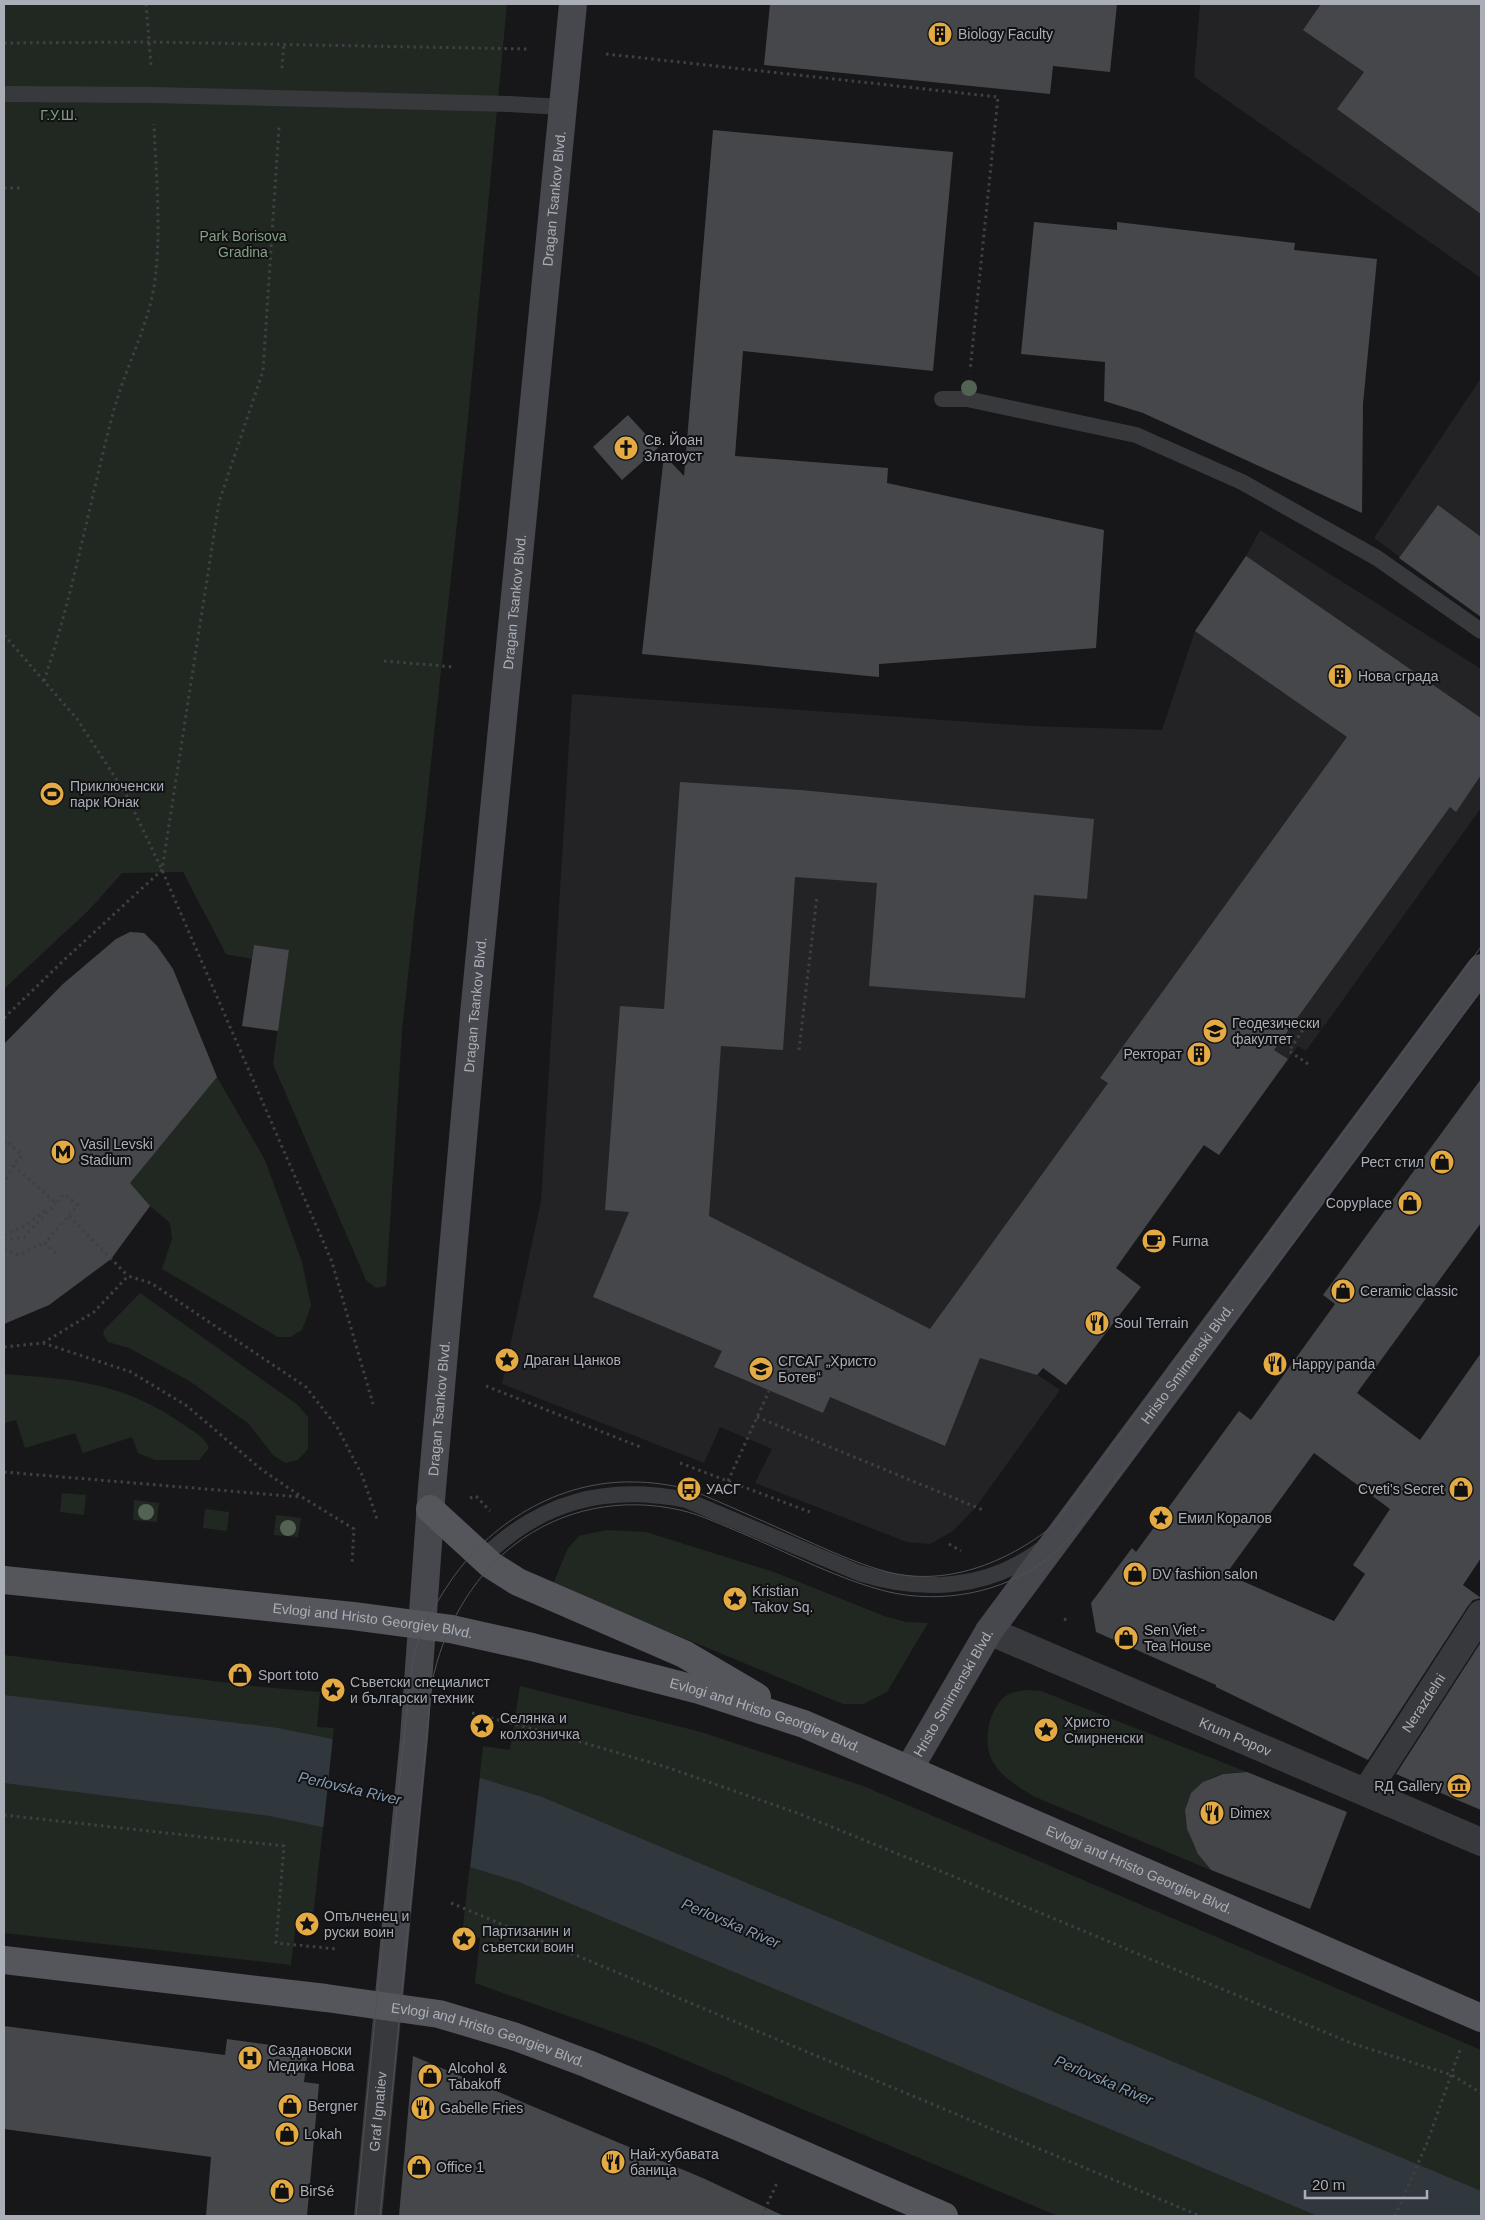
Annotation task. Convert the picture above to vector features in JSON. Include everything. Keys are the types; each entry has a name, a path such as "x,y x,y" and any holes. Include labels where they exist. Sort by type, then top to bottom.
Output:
{"main road":[{"path":"430,1509 483,1558 518,1582 684,1654 804,1724"},
{"name":"Evlogi and Hristo Georgiev Blvd.","path":"4,1580 422,1625 532,1647 699,1690 804,1724 1481,2018"},
{"name":"Evlogi and Hristo Georgiev Blvd.","path":"4,1960 388,2006 439,2014 516,2037 588,2064 944,2216"}],"street":[{"name":"Dragan Tsankov Blvd.","path":"388,2006 414,1738 430,1509 475,1004 573,4"},
{"name":"Hristo Smirnenski Blvd.","path":"909,1769 989,1631 1481,968"},
{"name":"Nerazdelni","path":"1366,1792 1481,1614"},
{"name":"Krum Popov","path":"989,1631 1481,1842"},
{"name":"Graf Ignatiev","path":"368,2216 388,2006"}],"lane":[{"path":"4,94 153,95 562,107"},
{"path":"942,399 967,399 1136,435 1242,482 1377,558 1481,632"},
{"path":"483,1558 513,1531 548,1511 581,1500 611,1494 656,1494 686,1500 859,1573 887,1582 917,1586 960,1583 995,1574 1015,1566 1060,1534"}],"path":[{"path":"44,681 81,549 112,415 154,287 158,230 153,95 146,4"},
{"path":"4,43 149,42 527,49"},
{"path":"4,1018 162,870 219,502 263,371 284,44"},
{"path":"606,54 998,97 967,399"},
{"path":"4,188 21,188"},
{"path":"4,635 76,719 126,794 162,870 332,1262 373,1404"},
{"path":"384,662 455,667"},
{"path":"800,1050 817,896"},
{"path":"1308,1064 1289,1051 1310,1019"},
{"path":"4,1144 6,1142 22,1156 13,1165 4,1185"},
{"path":"13,1165 56,1203"},
{"path":"4,1240 24,1238 64,1194 78,1205 44,1243 18,1255 4,1249"},
{"path":"4,1235 25,1226 56,1203"},
{"path":"68,1216 128,1276 151,1283 306,1387 337,1427 362,1475 378,1522"},
{"path":"44,1243 57,1255"},
{"path":"43,1343 94,1312 128,1276"},
{"path":"4,1347 43,1343 130,1372 163,1391 187,1406 262,1470 354,1529 352,1564"},
{"path":"486,1386 643,1448"},
{"path":"728,1481 769,1391"},
{"path":"757,1417 983,1510"},
{"path":"680,1463 810,1512"},
{"path":"4,1472 302,1497"},
{"path":"476,1496 490,1511"},
{"path":"950,1544 968,1556"},
{"path":"1064,1620 1069,1621"},
{"path":"458,1684 476,1688"},
{"path":"472,1713 656,1764 800,1814 1350,2043 1452,2075 1481,2093"},
{"path":"4,1815 284,1846 276,1943 337,1950"},
{"path":"451,1903 1200,2216"},
{"path":"1394,2216 1427,2143 1463,2042"},
{"path":"762,2216 778,2181"}],"shaded area":[{"path":"1200,4 1481,4 1481,278 1194,77"},
{"path":"1481,378 1481,617 1374,538"},
{"path":"1260,530 1481,669 1481,808 1306,1051 1298,1046 1219,1155 1203,1145 1038,1375 1060,1390 976,1507 953,1531 930,1544 907,1542 755,1483 772,1449 720,1427 704,1463 502,1384 541,1201 572,694 1029,726 1162,730 1195,631 1246,556"}],"green space":[{"name":"Park Borisova Gradina","path":"4,4 507,4 466,439 402,1031 386,1286 376,1288 366,1280 273,1064 289,950 254,945 252,959 226,954 183,872 122,873 89,910 4,989"},
{"path":"130,932 144,933 157,946 173,969 217,1077 265,1160 302,1262 311,1306 302,1330 290,1337 278,1337 162,1269 172,1239 170,1223 150,1206 111,1259 49,1305 4,1323 4,1297 18,1293 11,1281 4,1290 4,1248 7,1247 6,1222 4,1222 4,1188 9,1162 4,1162 4,1044 63,984 116,939"},
{"path":"140,1293 298,1405 308,1417 308,1449 298,1460 285,1463 273,1455 249,1424 191,1382 129,1348 108,1342 103,1334 104,1330"},
{"path":"4,1374 76,1381 120,1392 162,1411 199,1435 209,1448 199,1460 155,1460 138,1453 132,1437 83,1453 75,1433 25,1448 16,1420 4,1423"},
{"path":"62,1493 86,1495 84,1515 60,1512"},
{"path":"134,1500 159,1503 157,1522 133,1520"},
{"path":"205,1509 229,1512 227,1531 203,1528"},
{"path":"276,1515 301,1518 298,1537 274,1535"},
{"path":"606,1530 646,1532 774,1572 884,1616 906,1622 928,1623 887,1692 863,1704 843,1704 553,1584 568,1548 579,1536"},
{"path":"4,1655 262,1687 320,1692 317,1727 334,1728 313,1917 297,1916 291,1965 4,1933"},
{"path":"520,1686 701,1732 863,1786 1481,2050 1481,2216 1058,2216 647,2044 475,1983 480,1938 462,1935 483,1746 510,1750"},
{"path":"1027,1690 1041,1691 1247,1772 1227,1773 1206,1781 1197,1788 1186,1808 1188,1830 1192,1841 1211,1870 1035,1797 1003,1775 995,1765 988,1749 990,1722 1002,1699 1014,1692"}],"water":[{"name":"Perlovska River","path":"4,1695 278,1728 396,1752 542,1797 1481,2191 1481,2216 1318,2216 519,1882 374,1838 270,1816 4,1783"}],"pier":[{"path":"333,1737 396,1749 480,1775 470,1869 373,1840 323,1830"}],"building":[{"name":"Biology Faculty","path":"770,4 1117,4 1110,72 1053,66 1050,94 764,65"},
{"path":"1321,4 1481,4 1481,214 1337,109 1364,72 1303,30"},
{"path":"713,130 953,152 933,371 743,351 735,456 888,468 887,483 1104,530 1096,648 879,664 879,677 642,654 664,455 684,476"},
{"path":"1034,222 1117,230 1117,222 1295,243 1294,250 1377,259 1363,404 1362,513 1143,413 1104,401 1105,362 1021,354"},
{"name":"Св. Йоан Златоуст","path":"628,415 658,448 622,480 593,447"},
{"path":"1438,505 1481,537 1481,617 1399,558"},
{"path":"1246,556 1481,718 1481,775 1456,812 1450,807 1274,1050 1288,1059 1219,1155 1204,1145 1116,1268 1141,1287 1066,1385 1043,1368 1037,1375 980,1358 945,1446 830,1397 823,1413 714,1367 722,1351 593,1297 629,1212 605,1210 620,1006 664,1009 680,782 801,790 1094,819 1087,899 1034,895 1025,998 869,986 877,883 795,877 783,1050 721,1046 709,1216 930,1329 1108,1083 1100,1078 1347,737 1195,631"},
{"path":"130,932 144,933 157,946 173,969 217,1077 130,1183 150,1206 111,1259 49,1305 4,1324 4,1044 63,984 116,939"},
{"path":"254,945 289,950 278,1031 242,1026"},
{"path":"1481,1079 1481,1223 1357,1393 1420,1440 1481,1353 1481,1558 1463,1585 1481,1598 1473,1600 1468,1606 1368,1760 1216,1687 1216,1685 1096,1632 1091,1603 1132,1548 1136,1552 1239,1411 1251,1420 1335,1304 1323,1295","holes":["1314,1453 1390,1509 1353,1565 1365,1574 1334,1621 1226,1574"]},
{"path":"1481,1642 1481,1810 1396,1774"},
{"path":"1247,1772 1347,1812 1310,1909 1211,1870 1198,1854 1187,1829 1185,1810 1191,1793 1203,1782 1223,1774"},
{"path":"4,2026 225,2055 227,2039 308,2050 304,2082 319,2084 307,2216 206,2216 211,2157 4,2129"},
{"path":"413,2056 705,2179 784,2216 399,2216"}],"tram line":[{"path":"356,2216 412,1665 420,1637 428,1619 448,1585 464,1563 504,1525 527,1510 552,1498 578,1489 606,1483 648,1483 689,1489 853,1561 884,1571 907,1575 930,1576 974,1569 995,1561 1035,1539 1053,1526 1481,947"},
{"path":"380,2216 432,1683 443,1644 451,1625 472,1589 484,1573 514,1545 552,1522 572,1514 593,1509 636,1505 658,1506 696,1515 853,1581 889,1592 930,1597 971,1593 1010,1581 1029,1571 1059,1549 1092,1511 1481,991"}],"place":[{"name":"Biology Faculty","path":"940,34"},
{"name":"Св. Йоан Златоуст","path":"626,448"},
{"name":"Нова сграда","path":"1340,676"},
{"name":"Приключенски парк Юнак","path":"52,794"},
{"name":"Геодезически факултет","path":"1215,1031"},
{"name":"Ректорат","path":"1199,1054"},
{"name":"Vasil Levski Stadium","path":"63,1152"},
{"name":"Рест стил","path":"1442,1162"},
{"name":"Copyplace","path":"1410,1203"},
{"name":"Furna","path":"1154,1241"},
{"name":"Ceramic classic","path":"1343,1291"},
{"name":"Soul Terrain","path":"1097,1323"},
{"name":"Драган Цанков","path":"507,1360"},
{"name":"Happy panda","path":"1275,1364"},
{"name":"СГСАГ „Христо Ботев“","path":"761,1369"},
{"name":"УАСГ","path":"689,1489"},
{"name":"Cveti's Secret","path":"1461,1489"},
{"name":"Емил Коралов","path":"1161,1518"},
{"name":"DV fashion salon","path":"1135,1574"},
{"name":"Kristian Takov Sq.","path":"735,1599"},
{"name":"Sen Viet - Tea House","path":"1126,1638"},
{"name":"Sport toto","path":"240,1675"},
{"name":"Съветски специалист и български техник","path":"333,1690"},
{"name":"Селянка и колхозничка","path":"482,1726"},
{"name":"Христо Смирненски","path":"1046,1730"},
{"name":"RД Gallery","path":"1459,1786"},
{"name":"Dimex","path":"1212,1813"},
{"name":"Опълченец и руски воин","path":"307,1924"},
{"name":"Партизанин и съветски воин","path":"464,1939"},
{"name":"Саздановски Медика Нова","path":"250,2058"},
{"name":"Alcohol & Tabakoff","path":"430,2076"},
{"name":"Bergner","path":"290,2106"},
{"name":"Gabelle Fries","path":"423,2108"},
{"name":"Lokah","path":"287,2134"},
{"name":"Най-хубавата баница","path":"613,2162"},
{"name":"Office 1","path":"419,2167"},
{"name":"BirSé","path":"282,2191"}],"park label":[{"name":"Г.У.Ш.","path":"59,115"}]}
